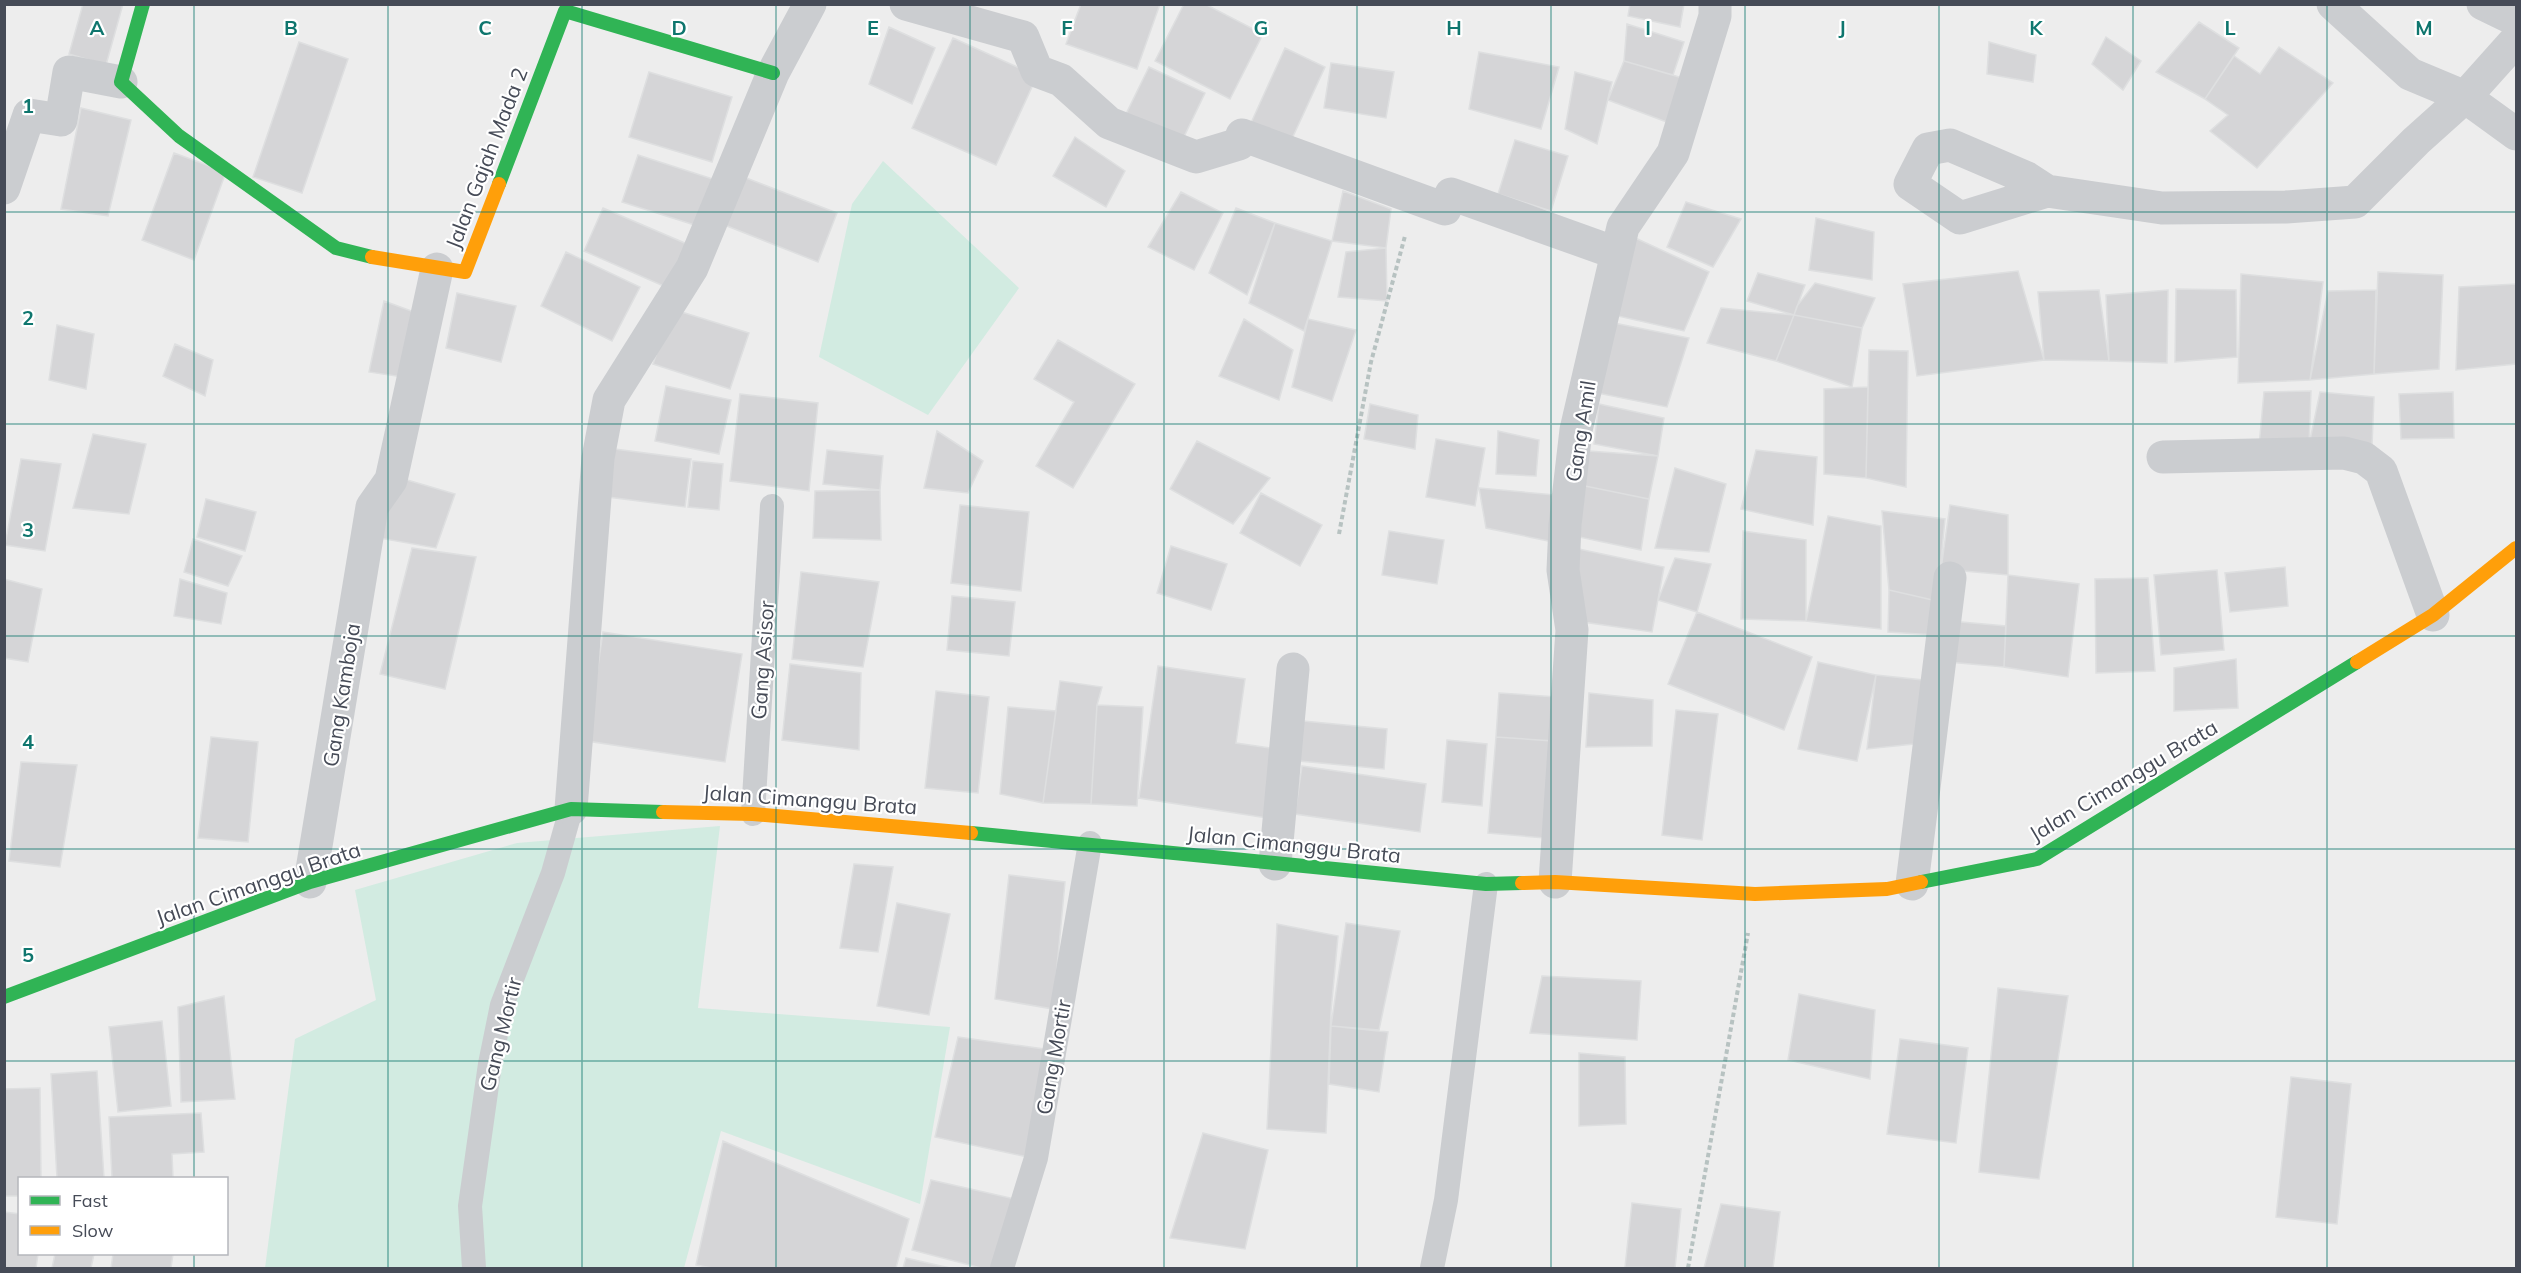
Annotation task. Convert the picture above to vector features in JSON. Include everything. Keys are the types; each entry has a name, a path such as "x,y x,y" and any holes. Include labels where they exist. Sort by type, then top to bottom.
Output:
{"street":[{"path":"4,188 29,115 61,120 69,72 122,82 143,4"},
{"path":"571,808 598,458 609,400 692,268 772,73 810,4"},
{"path":"906,4 1023,37 1037,71 1061,80 1109,123 1196,157 1239,144 1242,135 1445,209 1451,194 1616,253"},
{"name":"Gang Amil","path":"1555,882 1572,630 1563,570 1565,525 1576,430 1623,227 1673,153 1715,16 1715,4"},
{"path":"2333,4 2410,74 2465,97 2517,134"},
{"path":"2483,4 2517,20"},
{"name":"Jalan Gajah Mada 2","path":"122,82 179,136 336,248 388,261 465,272 565,11 772,73"},
{"path":"2047,191 2162,208 2286,207 2355,202 2416,141 2465,97 2517,40"},
{"name":"Gang Kamboja","path":"310,882 372,507 391,480 437,269"},
{"path":"2163,457 2344,453 2364,458 2381,471 2433,615"},
{"name":"Jalan Cimanggu Brata","path":"4,998 310,882 571,808 753,814 1090,843 1275,864 1486,884 1555,882 1755,894 1887,889 2037,859 2433,615 2517,548"},
{"path":"1912,884 1950,578"},
{"path":"1275,864 1293,669"}],"lane":[{"name":"Gang Asisor","path":"753,814 772,506"},
{"name":"Gang Mortir","path":"474,1269 470,1206 490,1064 502,1005 542,905 571,808"},
{"name":"Gang Mortir","path":"1002,1269 1036,1158 1090,843"},
{"path":"1432,1269 1446,1200 1486,884"}],"path":[{"path":"1339,534 1371,362 1414,198"},
{"path":"1688,1269 1755,894"}],"green space":[{"path":"883,161 1019,288 928,415 819,357 852,204"},
{"path":"720,826 698,1008 950,1027 920,1204 721,1131 684,1268 265,1268 295,1039 376,1000 355,890 517,843"}],"building":[{"path":"83,4 123,4 106,65 69,54"},
{"path":"1081,4 1160,4 1137,69 1066,44"},
{"path":"1184,4 1205,4 1263,34 1230,99 1155,61"},
{"path":"1630,4 1684,4 1680,27 1628,16"},
{"path":"2199,22 2239,48 2205,99 2156,72"},
{"path":"1627,24 1684,42 1673,75 1624,61"},
{"path":"889,27 935,48 912,104 869,84"},
{"path":"2106,37 2141,61 2123,90 2092,64"},
{"path":"953,38 1037,76 996,165 912,128"},
{"path":"299,42 348,59 302,193 253,177"},
{"path":"1989,42 2036,55 2033,82 1987,74"},
{"path":"2279,47 2333,83 2257,168 2210,131 2228,115 2205,99 2234,56 2260,74"},
{"path":"1285,48 1325,67 1290,143 1250,125"},
{"path":"1479,52 1559,67 1541,129 1469,109"},
{"path":"1624,61 1693,81 1680,127 1608,100"},
{"path":"1331,63 1394,72 1386,118 1324,108"},
{"path":"1149,67 1205,93 1180,145 1124,118"},
{"path":"649,72 732,97 712,162 629,137"},
{"path":"1575,72 1612,82 1597,144 1565,129"},
{"path":"81,108 131,120 108,216 61,209"},
{"path":"1075,137 1125,171 1106,207 1053,176"},
{"path":"1515,140 1568,156 1551,211 1498,194"},
{"path":"174,153 226,172 194,260 142,240"},
{"path":"638,155 719,181 704,228 622,202"},
{"path":"741,176 837,213 818,262 722,224"},
{"path":"1343,191 1391,209 1386,248 1332,241"},
{"path":"1181,192 1223,213 1194,270 1148,247"},
{"path":"1686,202 1741,219 1713,267 1667,247"},
{"path":"603,208 687,244 668,288 584,251"},
{"path":"1236,208 1275,223 1247,295 1209,273"},
{"path":"1816,218 1874,232 1872,280 1809,270"},
{"path":"1275,223 1332,241 1304,331 1249,303"},
{"path":"1631,236 1709,272 1684,331 1609,314"},
{"path":"1386,248 1387,301 1338,297 1346,252"},
{"path":"566,252 640,287 612,341 541,306"},
{"path":"2018,271 2044,360 1917,376 1903,284"},
{"path":"2378,272 2443,275 2439,369 2374,374"},
{"path":"1758,273 1805,285 1794,315 1747,301"},
{"path":"2241,274 2323,282 2310,380 2238,383"},
{"path":"1815,283 1875,298 1862,328 1794,315 1797,306"},
{"path":"2516,284 2516,364 2456,370 2459,287"},
{"path":"2176,289 2236,290 2237,357 2175,362"},
{"path":"2099,290 2109,361 2044,360 2038,292"},
{"path":"2168,290 2167,363 2109,361 2106,295"},
{"path":"2376,290 2374,374 2310,380 2328,291"},
{"path":"457,293 516,306 501,362 446,348"},
{"path":"384,301 425,316 409,378 369,372"},
{"path":"1721,308 1794,315 1776,361 1707,343"},
{"path":"672,309 749,333 730,389 653,364"},
{"path":"1794,315 1862,328 1852,387 1776,361"},
{"path":"1244,319 1293,350 1279,400 1219,376"},
{"path":"1308,319 1356,330 1332,401 1292,387"},
{"path":"1614,323 1689,338 1667,407 1597,393"},
{"path":"57,325 94,334 86,389 49,380"},
{"path":"1058,340 1135,384 1073,488 1036,466 1074,402 1034,379"},
{"path":"175,344 213,360 205,396 163,376"},
{"path":"1869,350 1908,351 1906,487 1866,478"},
{"path":"666,386 731,400 719,454 655,441"},
{"path":"1868,387 1866,478 1824,474 1824,389"},
{"path":"2311,391 2309,445 2259,446 2264,392"},
{"path":"2320,392 2374,397 2372,446 2309,445"},
{"path":"2453,392 2454,438 2401,439 2399,394"},
{"path":"740,394 818,403 809,491 730,481"},
{"path":"1370,404 1418,415 1415,449 1364,439"},
{"path":"1599,404 1664,418 1658,456 1594,444"},
{"path":"937,431 983,461 968,493 924,488"},
{"path":"1498,431 1539,440 1536,476 1496,474"},
{"path":"93,434 146,444 129,514 73,508"},
{"path":"1436,439 1485,448 1475,506 1426,497"},
{"path":"1197,441 1270,478 1233,524 1170,489"},
{"path":"607,448 691,459 685,507 600,496"},
{"path":"827,450 883,456 880,490 823,484"},
{"path":"1756,450 1817,457 1813,525 1741,509"},
{"path":"1588,451 1658,456 1649,499 1585,486"},
{"path":"21,459 61,464 45,551 5,545"},
{"path":"693,461 723,464 719,510 688,507"},
{"path":"1675,468 1726,484 1709,552 1655,548"},
{"path":"397,477 455,494 436,548 379,538"},
{"path":"1585,486 1649,499 1641,550 1579,537"},
{"path":"1479,488 1555,495 1558,543 1486,528"},
{"path":"880,490 881,540 813,538 815,491"},
{"path":"1261,493 1322,525 1300,566 1240,533"},
{"path":"206,499 256,512 245,551 197,537"},
{"path":"960,505 1029,512 1021,591 951,583"},
{"path":"1950,505 2008,515 2008,575 1941,569"},
{"path":"1882,511 1945,519 1937,601 1889,590"},
{"path":"1828,516 1881,526 1881,629 1806,621"},
{"path":"1389,531 1444,540 1437,584 1382,575"},
{"path":"1743,531 1806,540 1806,621 1741,619"},
{"path":"193,539 242,556 228,586 184,572"},
{"path":"1171,546 1227,564 1211,610 1157,593"},
{"path":"412,548 476,557 445,689 380,674"},
{"path":"1574,548 1664,567 1652,632 1576,621"},
{"path":"1675,558 1711,564 1697,612 1658,600"},
{"path":"2285,567 2288,606 2230,612 2225,573"},
{"path":"2217,570 2224,650 2161,655 2154,575"},
{"path":"801,572 879,582 863,667 792,659"},
{"path":"2008,575 2079,584 2068,677 2004,667"},
{"path":"2148,578 2155,671 2096,673 2095,579"},
{"path":"4,579 42,589 28,662 4,658"},
{"path":"180,579 227,593 221,624 174,616"},
{"path":"1889,590 1937,601 1935,635 1888,632"},
{"path":"952,596 1015,602 1009,656 947,650"},
{"path":"1697,612 1812,657 1784,730 1668,684"},
{"path":"1950,621 2006,626 2004,667 1948,662"},
{"path":"603,632 742,654 725,762 587,741"},
{"path":"2236,659 2238,708 2174,711 2174,668"},
{"path":"1818,662 1876,675 1857,761 1798,749"},
{"path":"790,664 861,673 859,750 782,740"},
{"path":"1158,666 1245,679 1236,743 1283,750 1274,819 1139,798"},
{"path":"1876,675 1923,680 1914,744 1867,749"},
{"path":"1060,681 1102,687 1097,705 1091,804 1043,803"},
{"path":"936,691 989,697 978,793 925,788"},
{"path":"1499,693 1557,697 1553,741 1496,737"},
{"path":"1589,693 1653,700 1652,746 1586,747"},
{"path":"1097,705 1143,707 1137,806 1091,804"},
{"path":"1008,707 1056,711 1043,803 1000,794"},
{"path":"1676,710 1718,714 1702,840 1662,835"},
{"path":"1303,721 1387,729 1384,769 1299,761"},
{"path":"211,737 258,742 248,842 198,838"},
{"path":"1496,737 1553,741 1545,838 1488,833"},
{"path":"1447,740 1487,744 1482,806 1442,802"},
{"path":"21,762 77,765 60,867 9,861"},
{"path":"1302,766 1426,784 1420,832 1295,814"},
{"path":"854,864 893,867 878,952 840,948"},
{"path":"1009,875 1065,882 1053,1009 995,999"},
{"path":"897,903 950,914 929,1015 877,1006"},
{"path":"1346,923 1400,931 1379,1030 1331,1026"},
{"path":"1277,924 1338,936 1331,1011 1326,1133 1267,1129"},
{"path":"1542,976 1641,981 1637,1040 1530,1033"},
{"path":"1998,988 2068,996 2039,1179 1979,1172"},
{"path":"1799,994 1875,1010 1870,1079 1788,1060"},
{"path":"224,996 235,1099 181,1102 178,1007"},
{"path":"162,1021 171,1106 118,1112 109,1027"},
{"path":"1331,1026 1388,1032 1379,1092 1329,1084"},
{"path":"958,1037 1051,1050 1032,1158 935,1137"},
{"path":"1900,1039 1968,1048 1956,1143 1887,1134"},
{"path":"1579,1053 1625,1057 1626,1124 1579,1126"},
{"path":"97,1071 104,1177 57,1177 51,1074"},
{"path":"2291,1077 2351,1084 2337,1224 2276,1217"},
{"path":"40,1088 41,1177 18,1177 18,1196 4,1196 4,1089"},
{"path":"201,1113 204,1152 172,1154 173,1177 112,1177 109,1117"},
{"path":"1203,1133 1268,1150 1245,1249 1170,1238"},
{"path":"723,1141 909,1219 896,1268 712,1268 696,1265"},
{"path":"931,1180 1019,1200 999,1268 981,1268 912,1250"},
{"path":"1632,1203 1681,1209 1675,1268 1625,1267"},
{"path":"1721,1204 1780,1212 1773,1268 1704,1268"},
{"path":"4,1212 18,1214 18,1255 38,1255 36,1268 4,1268"},
{"path":"55,1255 94,1255 91,1268 52,1268"},
{"path":"113,1255 173,1255 171,1268 111,1268"},
{"path":"906,1258 950,1268 903,1268"}],"traffic: fast":[{"path":"143,4 121,82 179,136 336,248 372,257"},
{"path":"499,184 565,11 773,73"},
{"path":"1921,882 2037,859 2357,662"},
{"path":"4,997 310,882 571,809 663,812"},
{"path":"971,833 1486,884 1522,883"}],"traffic: slow":[{"path":"372,257 465,272 499,184"},
{"path":"2357,662 2433,615 2516,548"},
{"path":"663,812 753,814 971,833"},
{"path":"1522,883 1555,882 1755,894 1887,889 1921,882"}]}
